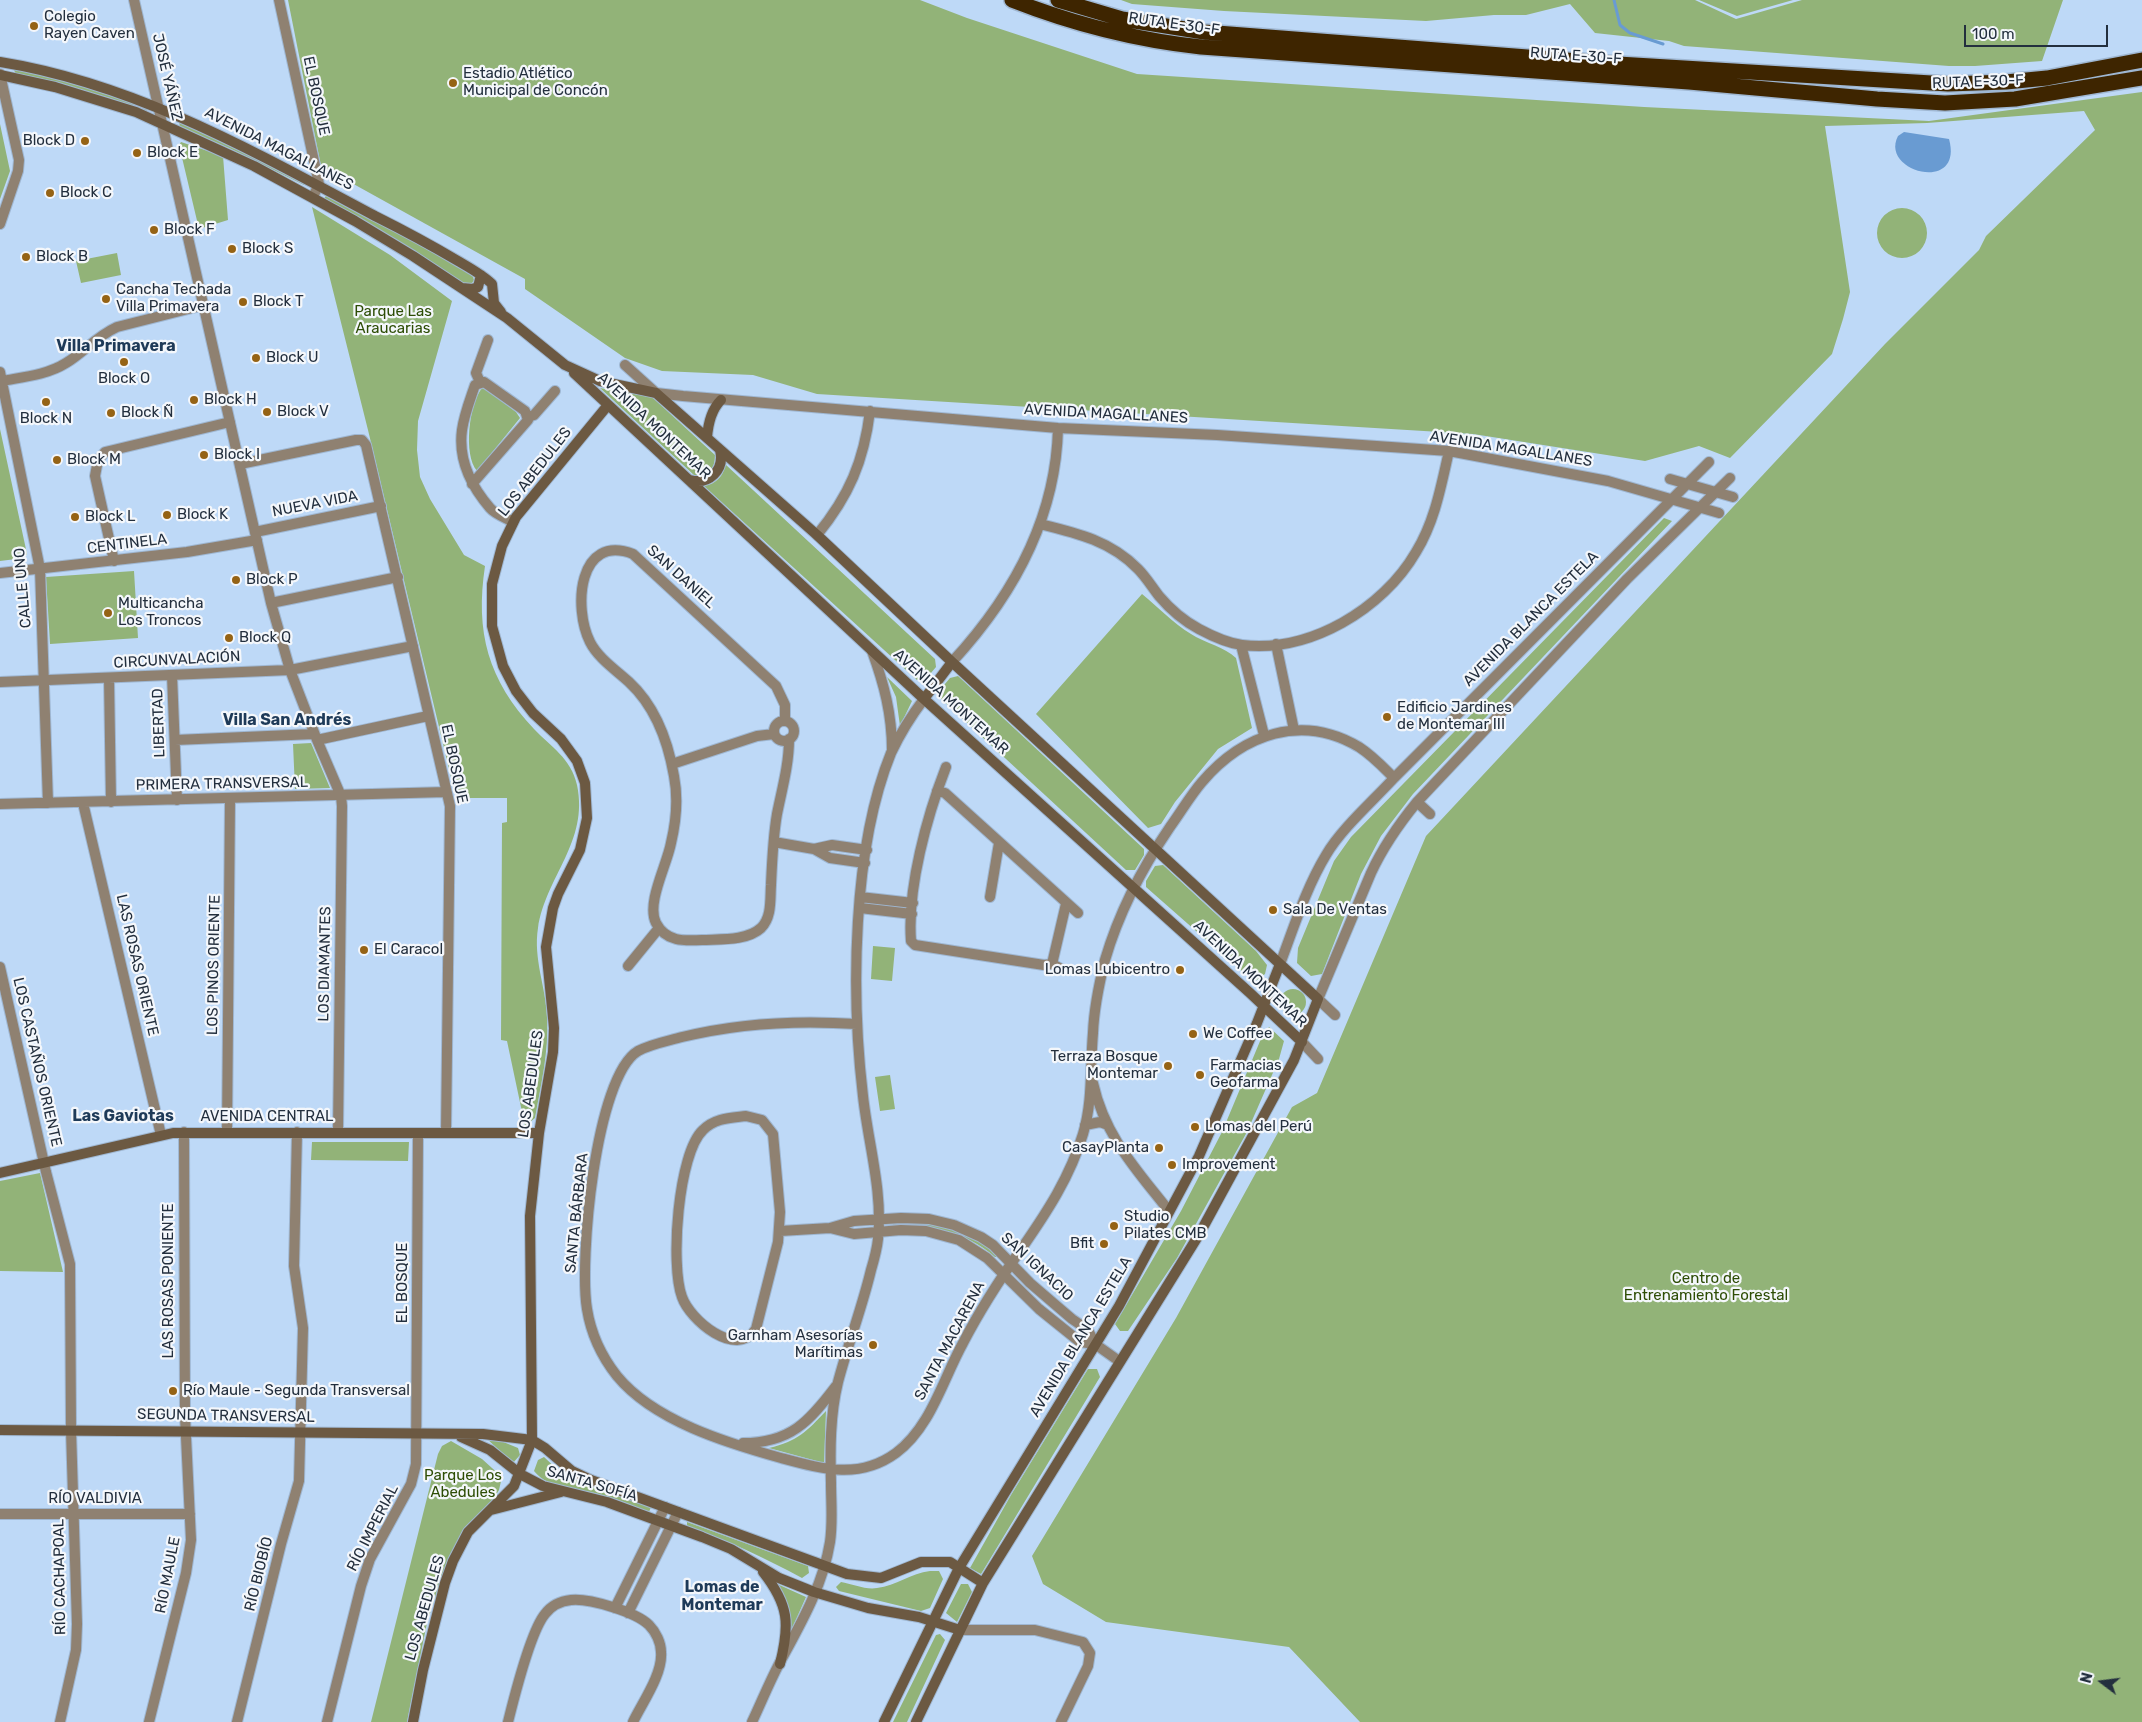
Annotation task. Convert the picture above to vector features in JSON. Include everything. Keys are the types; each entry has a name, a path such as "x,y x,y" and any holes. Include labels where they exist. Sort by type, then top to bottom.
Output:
{"highway":[{"name":"RUTA E-30-F","path":"1012,0 1054,16 1105,30 1155,41 1201,47 1689,82 1877,99 1945,103 2015,99 2142,78"},
{"name":"RUTA E-30-F","path":"1058,0 1122,19 1204,32 1618,64 1948,84 2026,80 2142,60"}],"main road":[{"name":"AVENIDA MAGALLANES","path":"0,62 78,80 159,107 260,153 436,248 481,275 492,284 494,304 507,318"},
{"name":"AVENIDA MAGALLANES","path":"0,75 31,81 107,102 163,123 254,166 313,197 414,256 507,318 565,365 600,380 656,393"},
{"path":"462,288 473,289 478,287 481,275"},
{"name":"AVENIDA MONTEMAR","path":"565,365 872,651 1302,1042"},
{"name":"AVENIDA MONTEMAR","path":"656,393 817,535 1318,999"},
{"path":"707,438 710,420 716,404 721,400"},
{"name":"LOS ABEDULES","path":"413,1722 423,1670 450,1568 468,1532 514,1486 532,1440 530,1216 539,1133 550,1077 554,1044 554,1028 546,960 548,934 558,894 582,845 586,830 588,806 585,783 577,761 562,739 538,718 516,691 503,666 494,639 490,612 493,577 502,546 514,520 608,404"},
{"path":"690,480 700,481 714,475 721,463 720,450"},
{"path":"924,698 952,662"},
{"name":"AVENIDA BLANCA ESTELA","path":"884,1722 959,1568 1119,1306 1207,1139 1280,964"},
{"path":"916,1722 983,1583 1200,1233 1265,1115 1302,1042 1318,999"},
{"name":"AVENIDA CENTRAL","path":"0,1173 161,1135 184,1132 539,1133"},
{"name":"SEGUNDA TRANSVERSAL","path":"0,1430 453,1434"},
{"name":"SANTA SOFÍA","path":"453,1434 483,1434 532,1440 545,1448 572,1471 847,1574 871,1578 887,1576 921,1562 950,1562 983,1583"},
{"name":"SANTA SOFÍA","path":"453,1434 490,1450 520,1474 543,1486 607,1502 731,1549 779,1578 814,1592 868,1608 919,1617 960,1630"},
{"path":"490,1511 563,1491"},
{"path":"759,1567 772,1582 785,1612 787,1634 780,1664"}],"street":[{"name":"JOSÉ YÁÑEZ","path":"134,0 271,603 290,670 315,737 341,796"},
{"name":"EL BOSQUE","path":"279,0 319,184"},
{"path":"0,75 19,160 18,171 0,224"},
{"path":"313,197 319,184"},
{"path":"1,376 45,372 58,368 100,336 117,327 204,305"},
{"path":"480,382 476,373 488,340"},
{"path":"624,365 656,393"},
{"name":"CALLE UNO","path":"1,376 40,569 48,803"},
{"path":"472,484 527,422 528,417 525,411 488,382 480,382 475,386 462,428 461,439 465,467 472,484 487,504 494,503 514,520"},
{"path":"528,417 534,415 555,391"},
{"name":"AVENIDA MAGALLANES","path":"656,393 1058,428 1217,435 1449,452 1608,480 1719,513"},
{"path":"817,535 845,498 855,476 861,460 870,411"},
{"path":"114,561 95,476 95,467 101,455 113,449 230,422"},
{"path":"952,662 982,628 1000,603 1020,568 1040,524 1047,504 1058,428"},
{"name":"EL BOSQUE","path":"240,464 356,440 362,440 366,445 450,806 446,1133"},
{"path":"1040,524 1087,536 1109,546 1137,568 1167,605 1187,621 1218,638 1241,645 1276,644 1306,637 1348,619 1374,601 1397,578 1416,552 1430,523 1440,493 1449,452"},
{"name":"AVENIDA BLANCA ESTELA","path":"1280,964 1312,882 1327,853 1394,778 1709,462"},
{"path":"1318,999 1380,854 1416,802 1627,579 1730,478"},
{"path":"1670,479 1733,498"},
{"name":"NUEVA VIDA","path":"256,536 381,506"},
{"name":"CENTINELA","path":"0,573 114,561 256,536"},
{"name":"SAN DANIEL","path":"620,550 633,554 776,686 785,706 785,720 792,724 794,730 789,739 789,756 774,842 769,914 765,924 748,936 734,938 680,941 668,937 659,928 655,920 653,908 668,858 674,827 676,795 672,764 663,735 650,707 641,694 596,651 586,633 581,612 581,592 590,564 601,554 620,550"},
{"path":"271,603 398,577"},
{"path":"1276,644 1294,730"},
{"path":"1241,645 1264,735"},
{"name":"CIRCUNVALACIÓN","path":"0,682 290,670 413,646"},
{"path":"872,651 889,701 892,753"},
{"name":"LIBERTAD","path":"172,675 176,800"},
{"path":"109,678 111,802"},
{"path":"752,1722 796,1636 825,1566 832,1522 831,1425 838,1383 867,1287 879,1233 880,1209 864,1109 857,1048 860,897 874,810 892,753 904,728 924,698"},
{"path":"175,740 315,737 428,716"},
{"path":"774,734 776,724 785,720"},
{"name":"SANTA MACARENA","path":"830,1469 854,1470 874,1465 892,1456 908,1443 921,1426 971,1327 1059,1192 1074,1159 1086,1125 1092,1077 1093,1030 1100,984 1112,939 1134,888 1156,848 1194,792 1214,770 1238,750 1264,735 1294,730 1328,734 1350,742 1370,755 1394,778"},
{"path":"774,734 780,740 789,739"},
{"path":"672,764 757,736 774,734"},
{"path":"946,766 925,832 913,903 911,939 915,945 1044,966 1052,964"},
{"path":"937,791 945,793 1078,913"},
{"name":"PRIMERA TRANSVERSAL","path":"0,804 446,792"},
{"name":"LOS DIAMANTES","path":"338,1132 341,796"},
{"name":"LOS PINOS ORIENTE","path":"227,1132 230,799"},
{"path":"1416,802 1430,814"},
{"name":"LAS ROSAS ORIENTE","path":"83,803 161,1135"},
{"path":"774,842 814,849 830,858 865,863"},
{"path":"990,897 999,843"},
{"path":"814,849 832,845 867,850"},
{"path":"860,897 913,903"},
{"path":"1052,964 1066,904"},
{"path":"860,908 912,914"},
{"path":"628,966 659,928"},
{"path":"1052,964 1054,967 1064,970"},
{"name":"LOS CASTAÑOS ORIENTE","path":"0,967 70,1264 70,1430"},
{"name":"AVENIDA MONTEMAR","path":"1318,999 1335,1015"},
{"name":"SANTA BÁRBARA","path":"830,1469 791,1460 734,1443 691,1426 643,1401 622,1382 593,1334 585,1294 586,1242 595,1162 614,1083 621,1068 638,1052 679,1038 752,1024 857,1024"},
{"name":"AVENIDA MONTEMAR","path":"1302,1042 1318,1059"},
{"name":"SANTA MACARENA","path":"1092,1077 1098,1103 1127,1159 1169,1211"},
{"path":"750,1116 762,1120 770,1128 776,1156 780,1231 753,1334 740,1341 730,1340 700,1322 689,1310 682,1296 677,1249 678,1217 686,1171 694,1141 710,1124 724,1119 750,1116"},
{"path":"1086,1125 1100,1122 1108,1125"},
{"name":"LAS ROSAS PONIENTE","path":"184,1132 185,1431"},
{"name":"RÍO BIOBÍO","path":"237,1722 281,1544 300,1482 302,1328 294,1266 297,1132"},
{"name":"EL BOSQUE","path":"417,1433 418,1133"},
{"name":"SAN IGNACIO","path":"780,1231 830,1228 848,1222 919,1218 954,1225 993,1245 1056,1305 1088,1330 1095,1344"},
{"name":"SAN IGNACIO","path":"830,1228 854,1234 913,1230 948,1237 978,1251 1004,1274 1038,1309 1080,1342 1095,1344 1119,1361"},
{"name":"SANTA BÁRBARA","path":"734,1443 763,1442 776,1439 798,1429 821,1407 838,1383"},
{"name":"RÍO CACHAPOAL","path":"60,1722 76,1650 74,1514 70,1430"},
{"name":"RÍO MAULE","path":"149,1722 186,1573 191,1540 185,1431"},
{"name":"RÍO IMPERIAL","path":"328,1722 361,1586 370,1559 404,1499 414,1476 417,1433"},
{"path":"616,1608 665,1507"},
{"path":"628,1613 678,1512"},
{"name":"RÍO VALDIVIA","path":"0,1514 190,1514"},
{"path":"508,1722 528,1653 544,1614 555,1605 569,1600 583,1600 616,1608 648,1624 657,1636 661,1651 658,1673 632,1722"},
{"name":"SANTA SOFÍA","path":"960,1630 1026,1630 1054,1634 1083,1642 1088,1649 1089,1660 1061,1722"}],"green space":[{"name":"Centro de Entrenamiento Forestal","path":"288,0 920,0 967,18 1137,74 1644,107 1929,121 2142,92 2142,1722 1360,1722 1289,1647 1106,1622 1043,1584 1032,1556 1176,1318 1292,1107 1317,1093 1426,836 1885,344 1979,250 1986,236 2095,130 2084,111 1927,123 1825,126 1850,292 1832,354 1730,458 1699,446 1645,461 1473,434 817,394 753,375 662,371 625,358 525,289 525,279 321,166"},
{"path":"1121,0 1695,0 1736,19 1802,0 2063,0 2042,61 1949,66 1684,46 1669,41 1595,33 1570,4 1526,15 1494,15 1426,21 1224,11 1132,4"},
{"path":"1699,0 1793,0 1737,16"},
{"path":"14,69 81,84 147,106 147,111 110,98 15,73"},
{"path":"179,122 306,182 304,185 229,148 180,127"},
{"path":"0,124 10,171 0,199"},
{"path":"181,142 223,156 228,220 199,229 179,145"},
{"path":"327,194 472,274 474,280 472,283 462,283 426,258 324,199"},
{"name":"Parque Las Araucarias","path":"312,207 390,255 452,301 418,421 417,450 420,477 430,499 464,555 485,566 482,590 484,634 488,654 496,673 518,711 565,760 577,785 579,805 577,824 572,842 542,909 538,928 537,951 546,1006 547,1043 535,1118 525,1126 507,1041 501,1040 502,823 507,822 507,798 456,798 368,430"},
{"path":"1897,208 1907,208 1920,215 1927,228 1927,238 1920,251 1907,258 1897,258 1888,254 1881,247 1877,238 1877,228 1881,219 1888,212"},
{"path":"117,253 121,275 81,283 76,261"},
{"path":"482,388 516,412 520,418 477,471 470,454 469,429 474,405"},
{"path":"600,388 652,397 715,455 714,464 710,471 704,475 695,476"},
{"path":"0,429 27,554 24,558 0,561"},
{"path":"725,464 935,659 936,667 925,680 917,680 704,486 719,479"},
{"path":"1664,518 1672,521 1413,794 1381,836 1361,874 1322,974 1311,976 1297,963 1298,948 1334,861 1351,837"},
{"path":"134,571 138,638 50,644 46,577"},
{"path":"1142,594 1184,630 1236,658 1252,728 1218,749 1175,802 1161,824 1148,828 1036,714"},
{"path":"958,676 1144,849 1144,855 1135,870 1126,870 939,697 939,691 950,678"},
{"path":"887,677 912,701 900,726 896,697"},
{"path":"311,743 330,788 295,789 293,744"},
{"path":"1163,865 1256,951 1267,965 1265,974 1254,982 1146,887 1146,881 1155,866"},
{"path":"873,946 895,948 892,981 871,979"},
{"path":"1293,989 1302,993 1306,1002 1302,1011 1293,1015 1284,1011 1280,1002 1284,993"},
{"path":"1269,1027 1284,1041 1279,1059 1247,1132 1177,1258 1128,1331 1120,1331 1115,1324 1181,1211 1222,1132 1263,1034"},
{"path":"890,1075 895,1109 880,1111 875,1077"},
{"path":"312,1142 409,1142 408,1161 311,1160"},
{"path":"40,1173 63,1272 0,1271 0,1181"},
{"path":"919,1222 951,1229 970,1236 989,1247 997,1254 997,1257 971,1241 947,1232 893,1228 892,1226 894,1223"},
{"path":"1088,1369 1097,1369 1100,1377 981,1574 970,1568 1011,1495"},
{"path":"826,1411 824,1463 769,1448 795,1439 813,1425"},
{"path":"486,1438 501,1441 518,1448 520,1455 513,1463"},
{"name":"Parque Los Abedules","path":"451,1441 482,1459 502,1477 499,1490 491,1503 465,1527 440,1581 427,1623 407,1722 371,1722 438,1454 442,1446"},
{"path":"544,1457 559,1471 579,1481 651,1507 649,1512 608,1497 565,1488 548,1482 534,1471 538,1460"},
{"path":"687,1522 808,1566 809,1573 802,1578 746,1550 687,1526"},
{"path":"939,1571 943,1579 930,1608 921,1611 839,1591 836,1587 841,1582 864,1588 884,1587 916,1574"},
{"path":"775,1583 806,1597 790,1633"},
{"path":"961,1584 968,1584 972,1592 957,1622 946,1613"},
{"path":"940,1634 945,1640 907,1722 893,1722 936,1635"}],"water":[{"path":"1904,132 1949,139 1950,156 1945,167 1934,172 1922,172 1910,167 1900,159 1895,149 1898,136"}],"waterway":[{"path":"1614,0 1620,25 1630,33 1663,44"}],"place":[{"name":"Colegio Rayen Caven","path":"34,26"},
{"name":"Estadio Atlético Municipal de Concón","path":"453,83"},
{"name":"Block D","path":"85,141"},
{"name":"Block E","path":"137,153"},
{"name":"Block C","path":"50,193"},
{"name":"Block F","path":"154,230"},
{"name":"Block S","path":"232,249"},
{"name":"Block B","path":"26,257"},
{"name":"Cancha Techada Villa Primavera","path":"106,299"},
{"name":"Block T","path":"243,302"},
{"name":"Block U","path":"256,358"},
{"name":"Block O","path":"124,362"},
{"name":"Block H","path":"194,400"},
{"name":"Block N","path":"46,402"},
{"name":"Block V","path":"267,412"},
{"name":"Block Ñ","path":"111,413"},
{"name":"Block I","path":"204,455"},
{"name":"Block M","path":"57,460"},
{"name":"Block K","path":"167,515"},
{"name":"Block L","path":"75,517"},
{"name":"Block P","path":"236,580"},
{"name":"Multicancha Los Troncos","path":"108,613"},
{"name":"Block Q","path":"229,638"},
{"name":"Edificio Jardines de Montemar III","path":"1387,717"},
{"name":"Sala De Ventas","path":"1273,910"},
{"name":"El Caracol","path":"364,950"},
{"name":"Lomas Lubicentro","path":"1180,970"},
{"name":"We Coffee","path":"1193,1034"},
{"name":"Terraza Bosque Montemar","path":"1168,1066"},
{"name":"Farmacias Geofarma","path":"1200,1075"},
{"name":"Lomas del Perú","path":"1195,1127"},
{"name":"CasayPlanta","path":"1159,1148"},
{"name":"Improvement","path":"1172,1165"},
{"name":"Studio Pilates CMB","path":"1114,1226"},
{"name":"Bfit","path":"1104,1244"},
{"name":"Garnham Asesorías Marítimas","path":"873,1345"},
{"name":"Río Maule - Segunda Transversal","path":"173,1391"}],"district":[{"name":"Villa Primavera","path":"116,346"},
{"name":"Villa San Andrés","path":"287,720"},
{"name":"Las Gaviotas","path":"123,1116"},
{"name":"Lomas de Montemar","path":"722,1596"}]}
